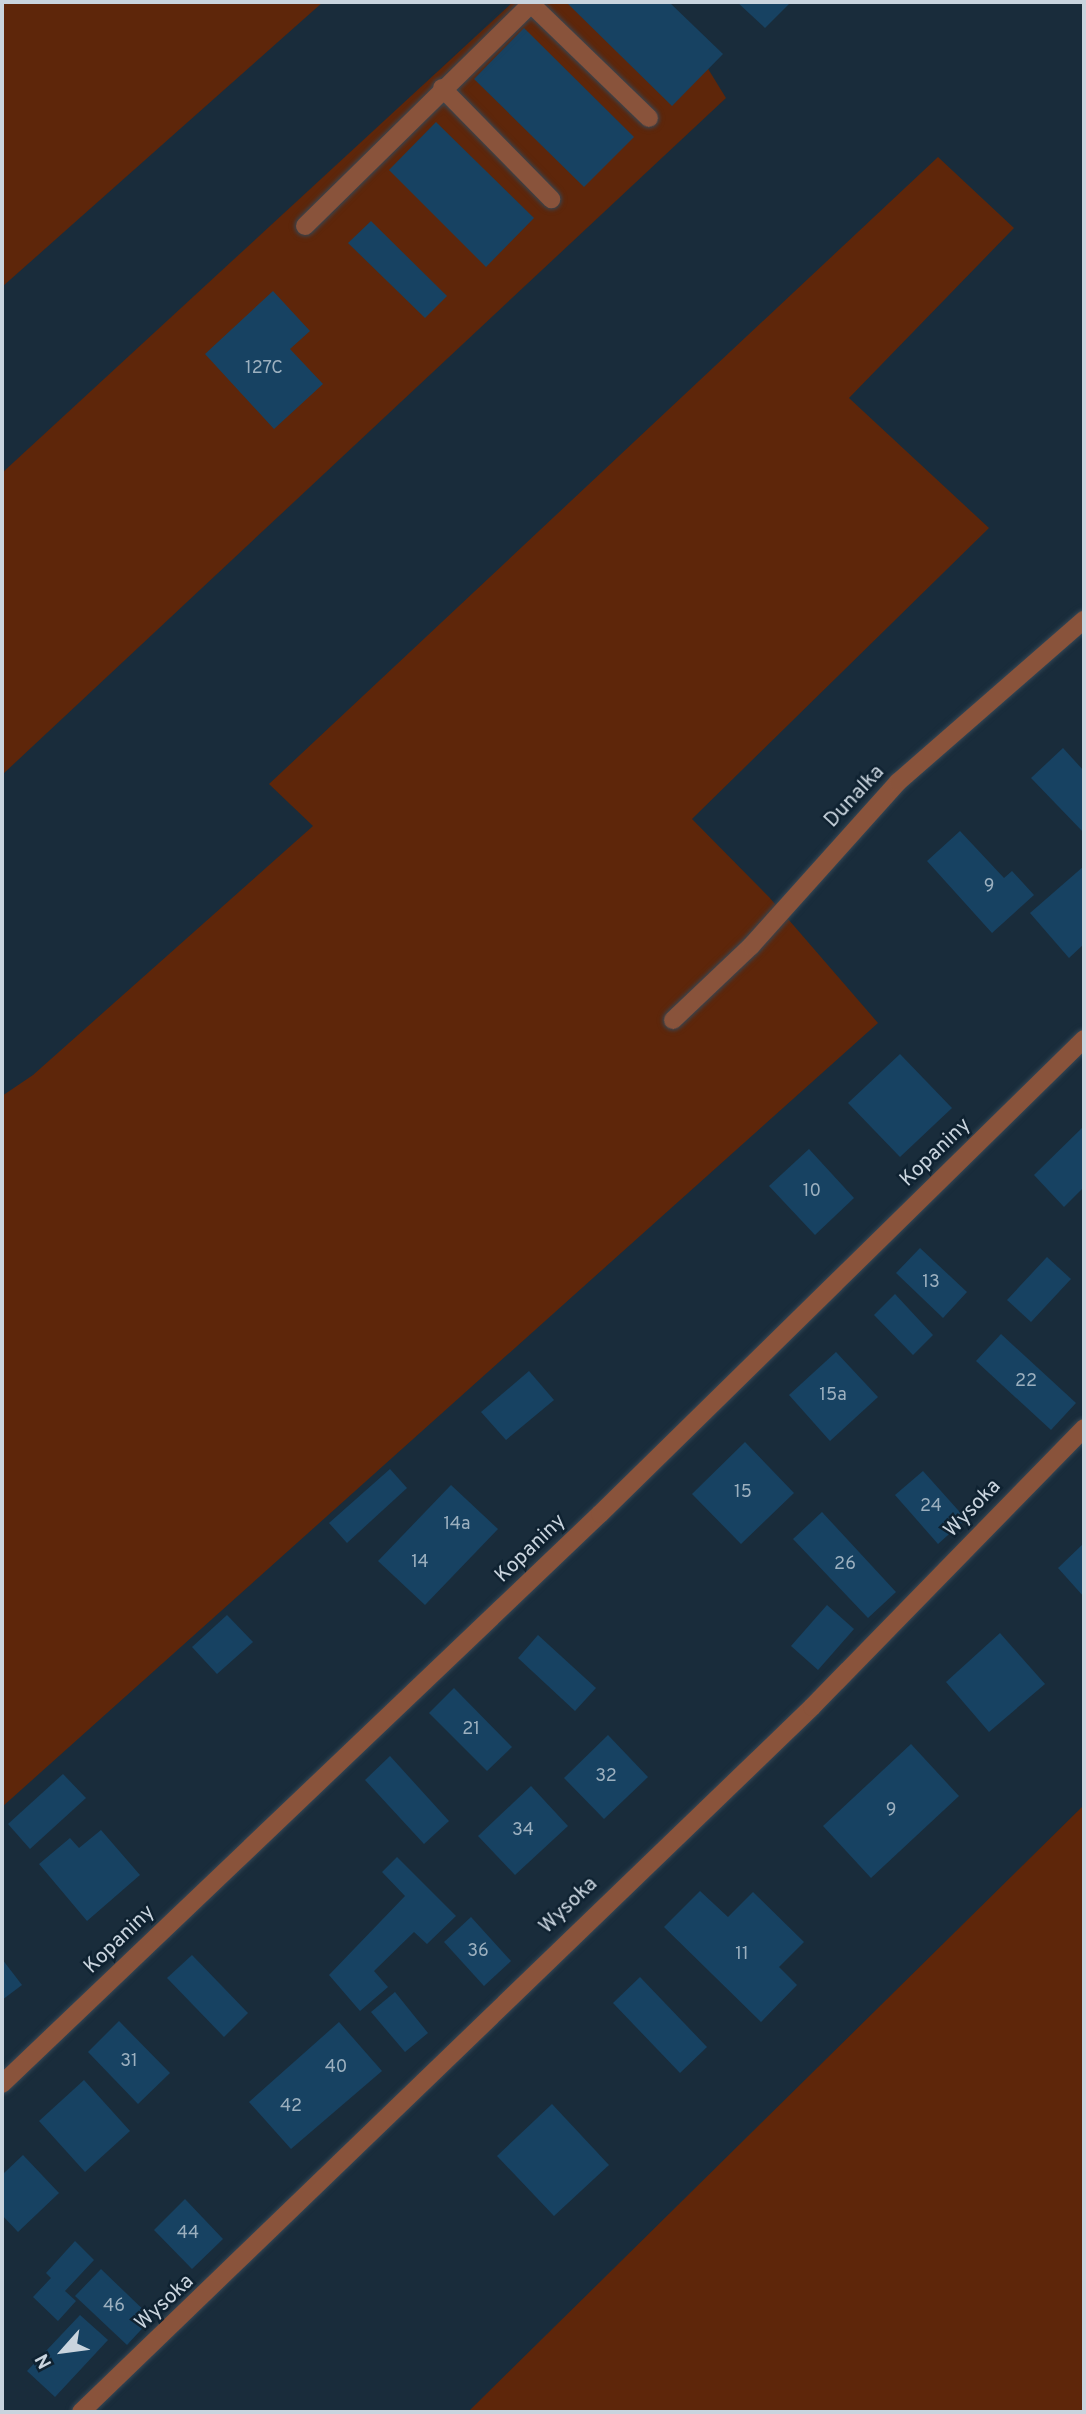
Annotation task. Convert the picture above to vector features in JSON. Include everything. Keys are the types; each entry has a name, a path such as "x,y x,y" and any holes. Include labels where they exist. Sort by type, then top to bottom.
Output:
{"street":[{"path":"305,226 442,88 532,3 649,118"},
{"path":"442,88 551,199"},
{"name":"Dunalka","path":"673,1020 751,946 898,782 1084,620"},
{"name":"Kopaniny","path":"2,2084 610,1504 1084,1039"},
{"name":"Wysoka","path":"81,2412 812,1707 1084,1428"}],"shaded area":[{"path":"2,2 323,2 2,287"},
{"path":"513,2 667,2 726,98 2,775 2,473"},
{"path":"938,157 1014,228 849,398 989,528 692,819 769,897 878,1023 2,1807 2,1096 33,1075 313,826 269,784"},
{"path":"1084,1805 1084,2412 468,2412"}],"building":[{"path":"566,2 669,2 723,54 672,106"},
{"path":"737,2 791,2 765,28"},
{"path":"524,28 634,137 584,187 474,79"},
{"path":"436,122 534,218 486,267 389,170"},
{"path":"371,221 447,296 425,318 348,243"},
{"path":"273,291 310,331 290,349 323,384 274,429 205,354"},
{"path":"1063,748 1084,771 1084,833 1031,778"},
{"path":"960,831 1004,878 1012,871 1034,895 992,933 927,861"},
{"path":"1084,866 1084,944 1069,958 1030,913"},
{"path":"900,1054 952,1108 900,1157 848,1103"},
{"path":"1084,1126 1084,1187 1064,1207 1034,1175"},
{"path":"809,1149 854,1198 815,1235 769,1186"},
{"path":"920,1248 967,1292 943,1318 896,1273"},
{"path":"1047,1257 1071,1279 1031,1322 1007,1300"},
{"path":"895,1294 933,1335 913,1355 874,1315"},
{"path":"1001,1334 1076,1403 1051,1430 976,1361"},
{"path":"836,1352 878,1397 830,1441 789,1395"},
{"path":"529,1371 554,1400 506,1440 481,1412"},
{"path":"745,1442 794,1493 741,1544 692,1494"},
{"path":"390,1469 407,1488 347,1543 329,1523"},
{"path":"923,1471 966,1519 938,1544 895,1495"},
{"path":"451,1485 498,1529 425,1605 378,1561"},
{"path":"822,1512 896,1592 868,1618 793,1539"},
{"path":"1084,1543 1084,1597 1058,1568"},
{"path":"827,1605 854,1629 818,1670 791,1646"},
{"path":"227,1615 253,1642 217,1674 192,1647"},
{"path":"1000,1633 1045,1684 989,1732 946,1682"},
{"path":"538,1635 596,1688 575,1711 518,1658"},
{"path":"454,1688 512,1747 487,1771 429,1713"},
{"path":"608,1735 648,1777 604,1819 564,1778"},
{"path":"911,1744 959,1796 871,1878 823,1826"},
{"path":"390,1756 449,1821 424,1844 365,1780"},
{"path":"63,1774 86,1798 30,1849 8,1824"},
{"path":"531,1786 568,1826 515,1875 478,1836"},
{"path":"101,1830 140,1875 87,1921 39,1864 70,1838 79,1848"},
{"path":"397,1857 456,1916 427,1944 414,1932 374,1971 388,1987 360,2011 329,1975 405,1896 382,1872"},
{"path":"700,1891 728,1917 753,1892 804,1942 779,1967 797,1985 761,2022 664,1927"},
{"path":"471,1917 511,1961 484,1986 444,1942"},
{"path":"192,1955 248,2013 224,2037 167,1978"},
{"path":"2,1959 22,1985 2,2000"},
{"path":"640,1977 707,2047 680,2073 613,2003"},
{"path":"395,1992 428,2033 405,2052 371,2012"},
{"path":"119,2021 170,2073 138,2104 88,2052"},
{"path":"339,2022 382,2071 291,2149 249,2102"},
{"path":"84,2080 130,2131 85,2172 39,2121"},
{"path":"552,2104 609,2165 554,2216 497,2156"},
{"path":"23,2155 59,2193 18,2232 2,2215 2,2175"},
{"path":"185,2199 223,2239 192,2269 154,2230"},
{"path":"75,2241 94,2260 65,2291 76,2301 58,2321 33,2297 51,2278 46,2273"},
{"path":"101,2269 152,2318 127,2345 75,2296"},
{"path":"80,2315 108,2340 55,2397 27,2371"}]}
